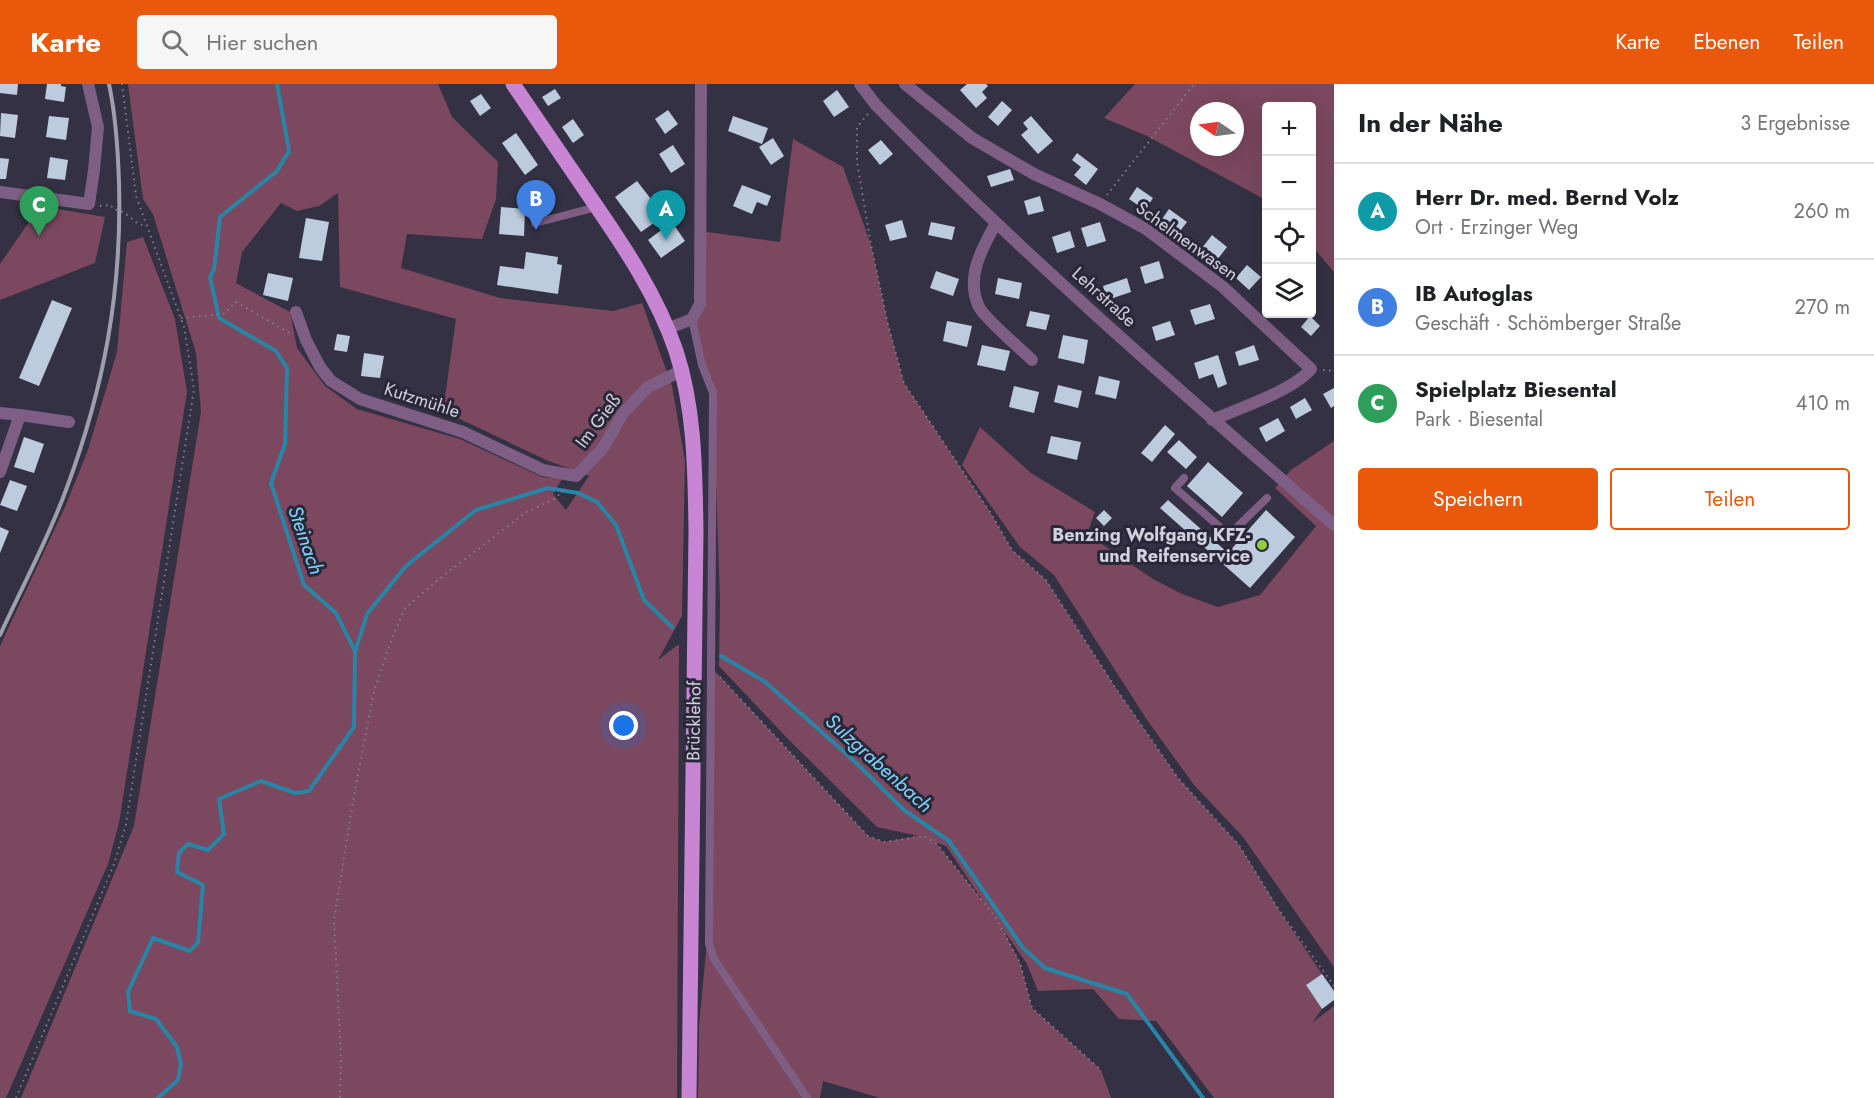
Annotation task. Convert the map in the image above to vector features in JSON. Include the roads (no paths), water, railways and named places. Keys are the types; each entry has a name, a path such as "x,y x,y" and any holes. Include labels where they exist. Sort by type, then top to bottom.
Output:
{"main road":[{"path":"513,84 597,207 648,288 667,329 681,371 690,421 695,472 696,531 689,1098"}],"street":[{"path":"0,192 89,204 98,127 88,84"},
{"path":"667,329 692,319 700,304 702,84"},
{"name":"Lehrstraße","path":"860,84 876,105 996,223 1212,420 1334,525"},
{"name":"Schelmenwasen","path":"905,84 972,138 1034,174 1100,204 1146,229 1223,287 1311,369 1306,375 1276,392 1212,420"},
{"path":"996,223 980,252 975,272 976,295 980,309 1032,360"},
{"name":"Kutzmühle","path":"296,312 320,367 331,381 360,399 463,432 543,470 576,476"},
{"name":"Im Gieß","path":"576,476 603,448 623,413 648,387 681,371"},
{"path":"0,413 69,422"},
{"path":"0,472 20,415"}],"lane":[{"path":"535,223 597,207"},
{"name":"Brücklehof","path":"692,319 702,365 713,393 709,944 714,959 807,1098"},
{"path":"1184,478 1175,488 1229,535 1267,498"}],"waterway":[{"name":"Steinach","path":"158,1098 178,1080 181,1064 177,1047 156,1019 130,1011 128,992 153,938 190,951 198,942 203,885 177,872 179,853 188,844 208,850 224,834 219,799 261,781 295,793 309,791 354,727 355,651 336,613 304,585 271,483 285,444 287,368 276,351 219,318 210,277 214,270 220,217 277,171 289,151 277,84"},
{"name":"Sulzgrabenbach","path":"356,649 367,614 406,566 476,510 548,488 578,493 597,502 616,525 644,600 672,627"},
{"name":"Sulzgrabenbach","path":"721,656 764,681 851,758 904,810 949,841 1023,948 1045,968 1127,994 1203,1098"}],"railway":[{"path":"0,635 43,545 66,490 91,414 108,339 114,301 119,223 117,146 109,84"}],"place":[{"name":"IB Autoglas","path":"536,230"},
{"name":"Spielplatz Biesental","path":"39,236"},
{"name":"Herr Dr. med. Bernd Volz","path":"666,240"},
{"name":"Benzing Wolfgang KFZ- und Reifenservice","path":"1262,545"}]}
